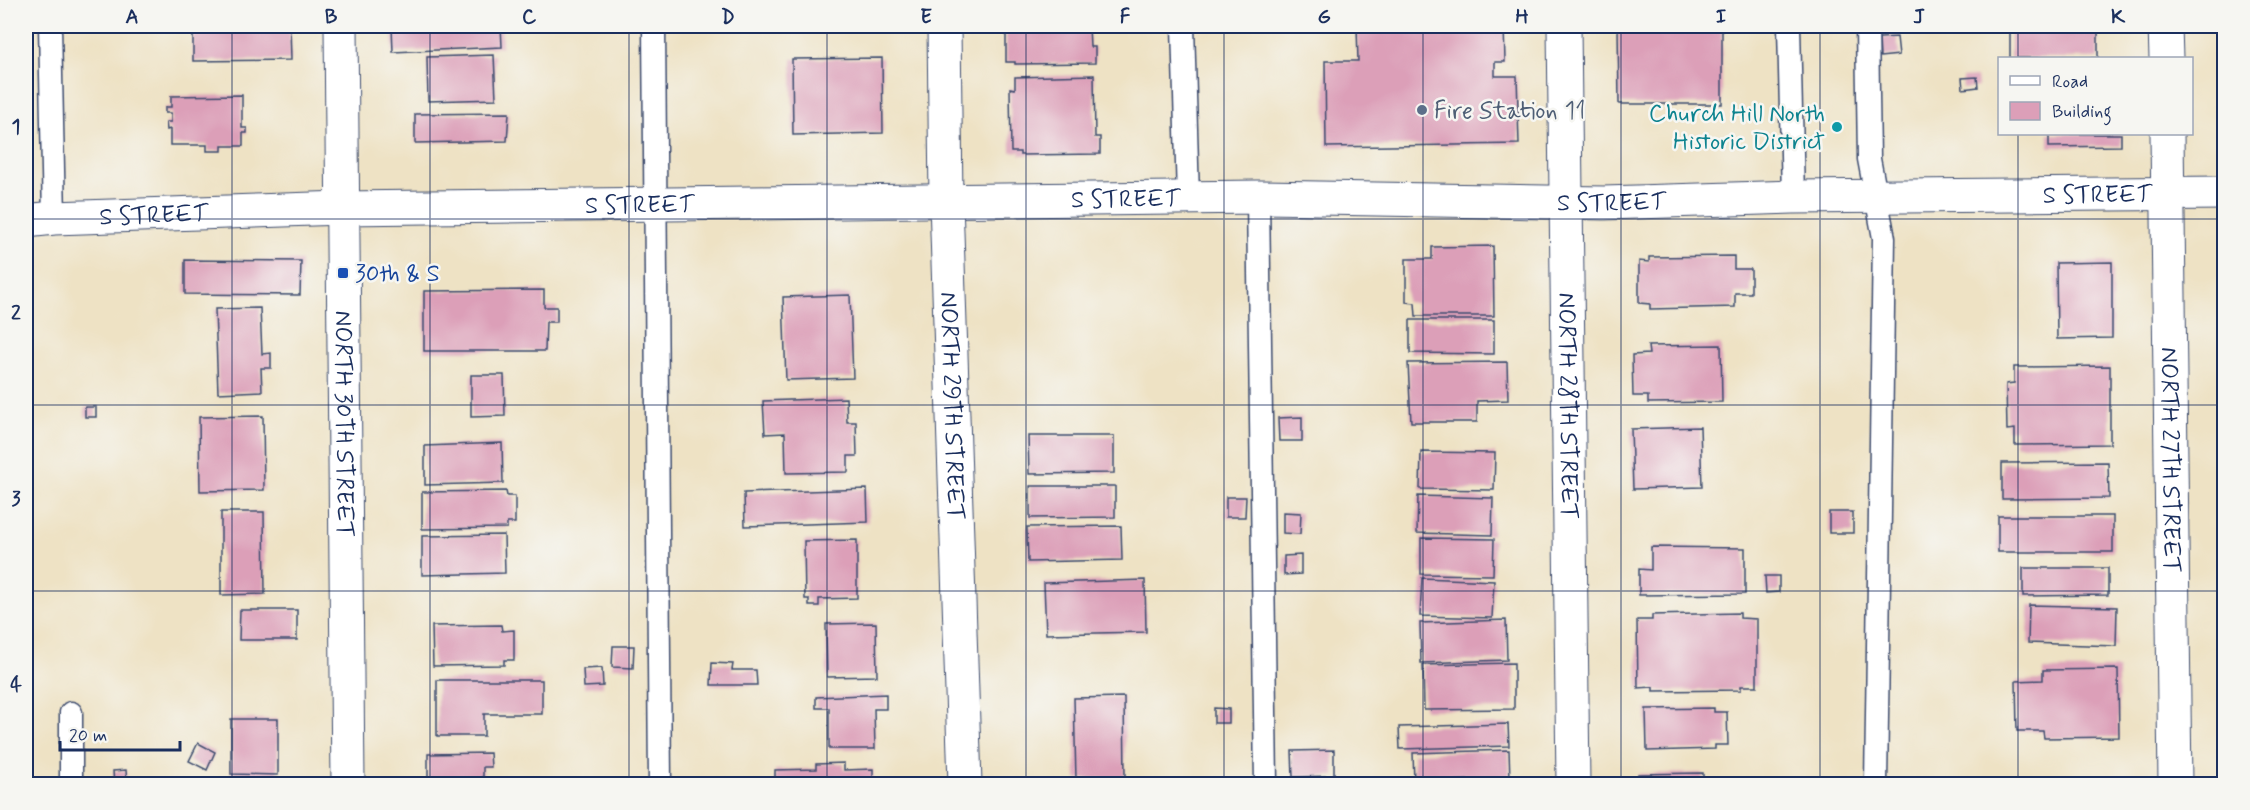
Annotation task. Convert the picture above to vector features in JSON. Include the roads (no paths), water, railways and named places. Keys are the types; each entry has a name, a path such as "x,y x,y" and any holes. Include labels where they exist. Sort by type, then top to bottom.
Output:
{"street":[{"name":"NORTH 30TH STREET","path":"341,26 348,784"},
{"name":"NORTH 29TH STREET","path":"944,26 946,201 965,784"},
{"name":"NORTH 28TH STREET","path":"1564,26 1572,784"},
{"path":"2165,26 2166,57"},
{"name":"NORTH 27TH STREET","path":"2167,135 2175,784"},
{"name":"S STREET","path":"40,220 342,208 1258,197 1566,202 1793,197 2224,193"}],"lane":[{"path":"40,220 50,26"},
{"path":"654,26 660,784"},
{"path":"1183,26 1188,198"},
{"path":"1789,26 1793,197"},
{"path":"1867,26 1869,159 1884,238 1876,784"},
{"path":"1258,197 1266,784"},
{"path":"71,713 71,784"}],"place":[{"name":"Fire Station 11","path":"1422,110"},
{"name":"Church Hill North Historic District","path":"1837,127"},
{"name":"30th & S","path":"343,273"}]}
